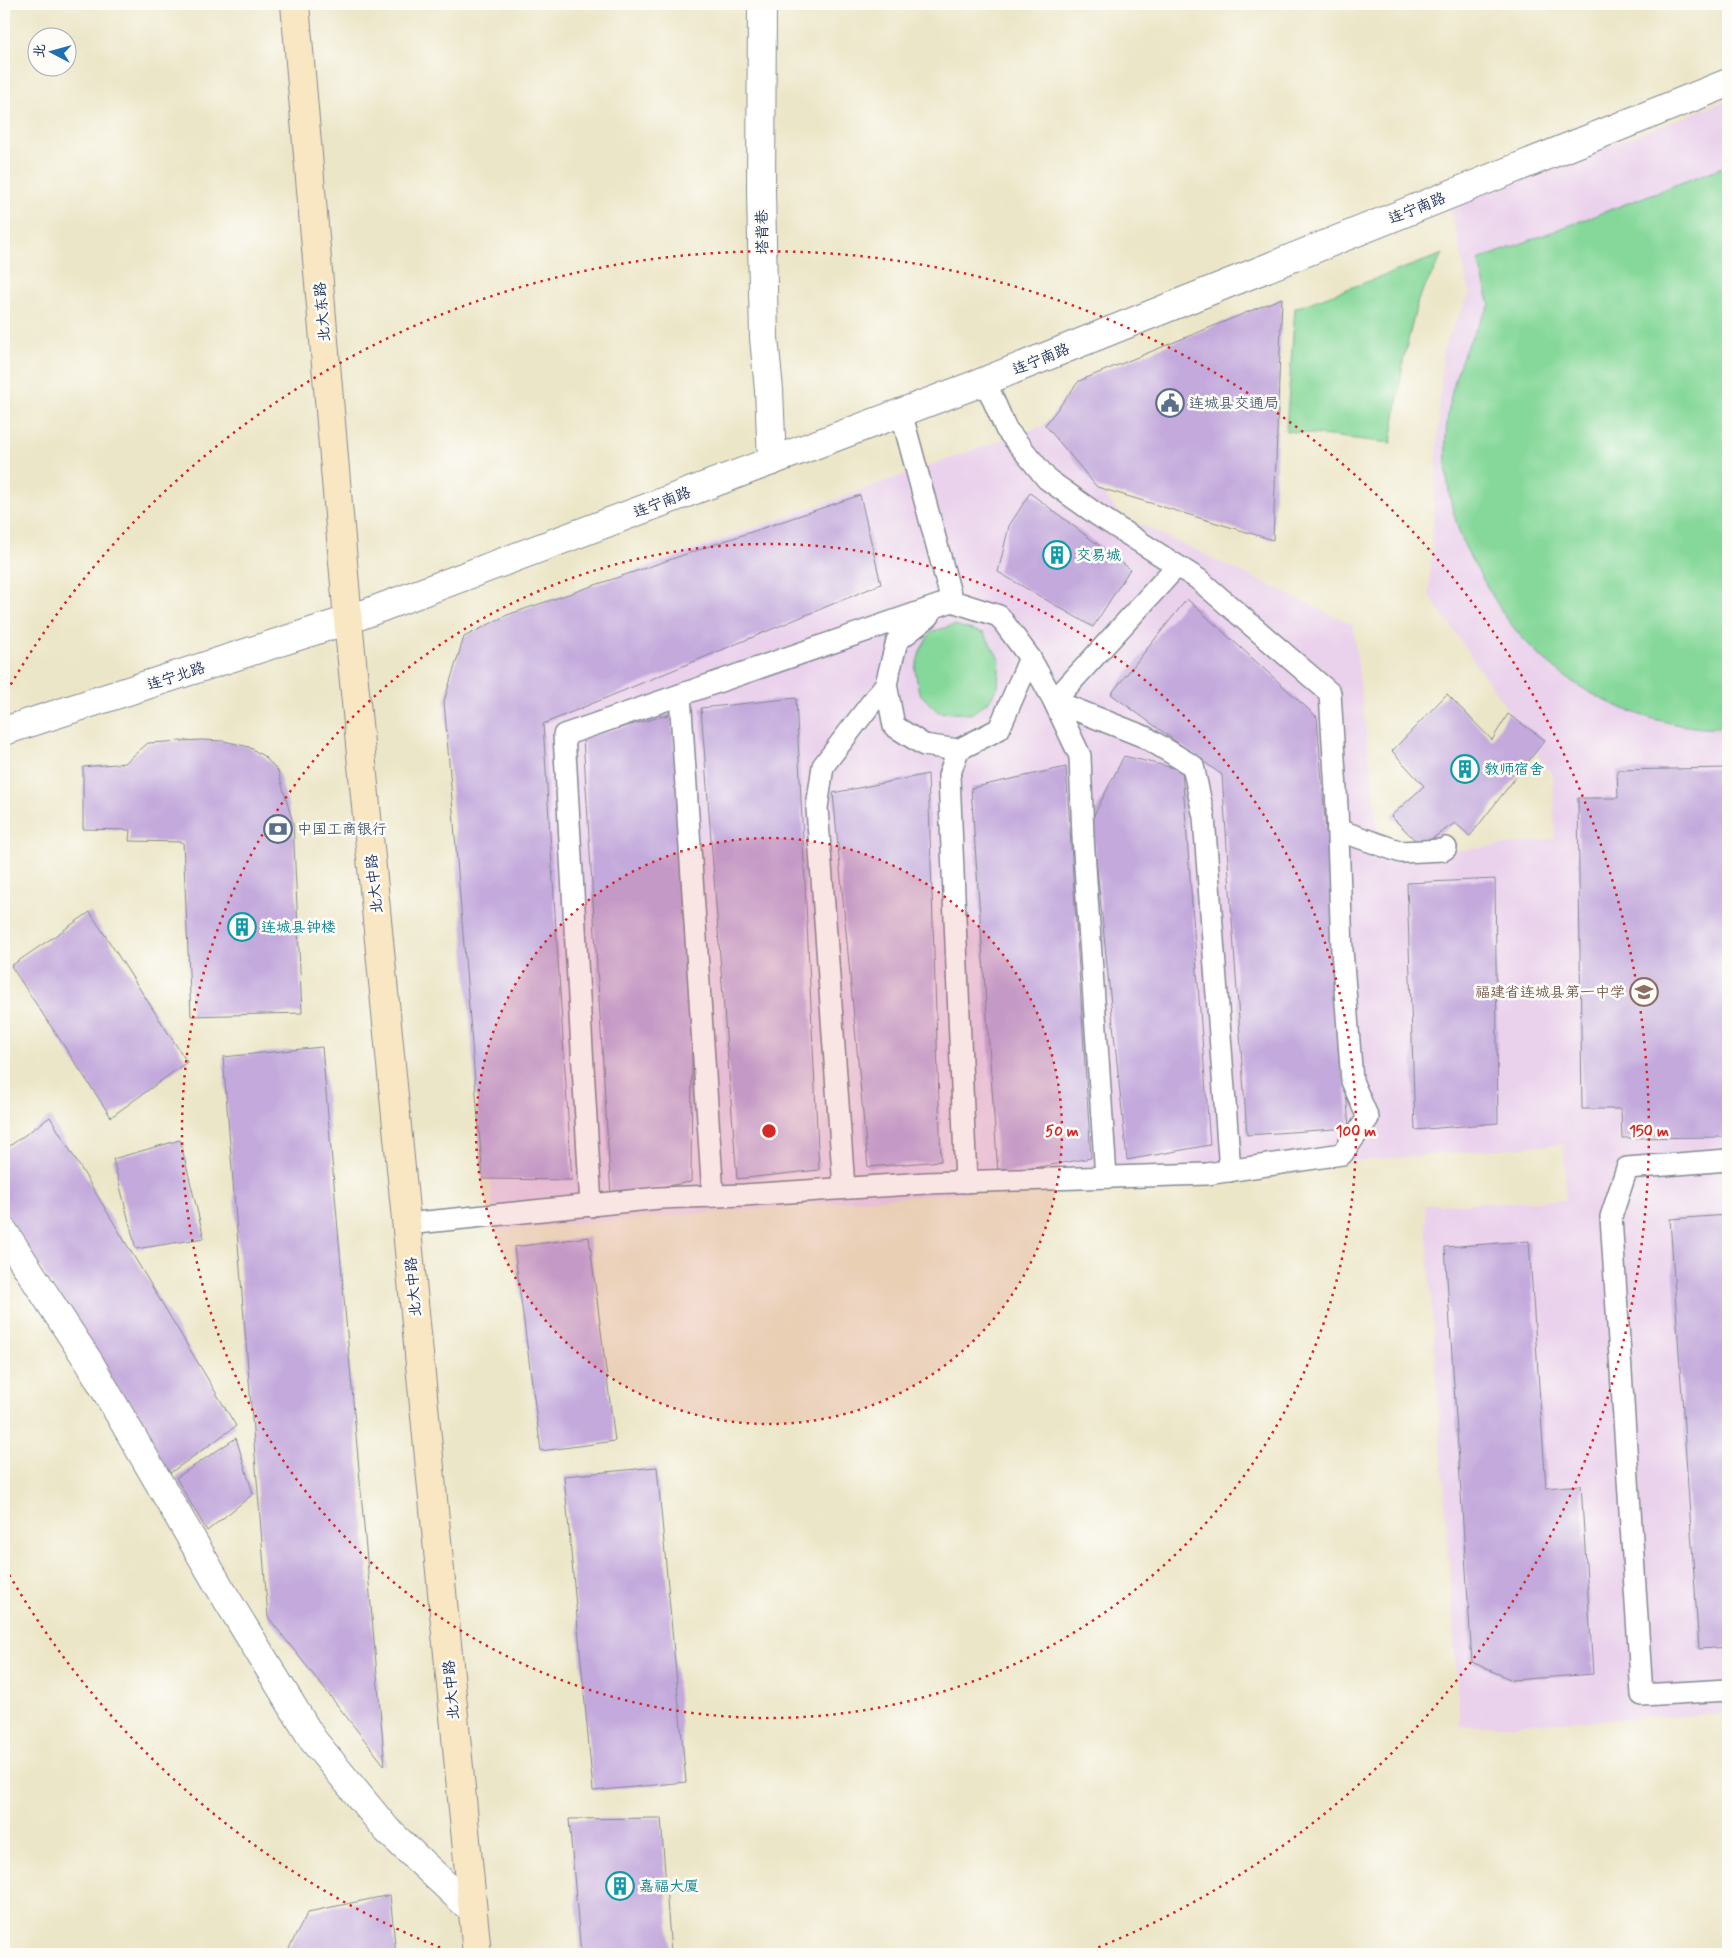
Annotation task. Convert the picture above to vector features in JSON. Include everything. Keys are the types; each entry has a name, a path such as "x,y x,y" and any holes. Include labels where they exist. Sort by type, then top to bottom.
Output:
{"main road":[{"name":"北大东路","path":"295,4 348,620"},
{"name":"北大中路","path":"348,620 476,1954"}],"street":[{"name":"塔背巷","path":"762,4 761,190 764,328 772,460"},
{"name":"连宁南路","path":"348,620 985,381 1728,83"},
{"name":"连宁北路","path":"4,731 348,620"},
{"path":"4,1232 88,1362 220,1588 313,1740 387,1830 472,1910"}],"lane":[{"path":"407,1224 660,1198 966,1182 1207,1174 1342,1154 1368,1118 1352,1080 1342,950 1338,830 1330,693 1198,579 1099,516 1047,479 1006,429 985,381"},
{"path":"901,412 952,602"},
{"path":"1054,701 1177,566"},
{"path":"844,1188 817,808 823,766 886,684 897,641 926,618 952,602"},
{"path":"591,1206 564,735 952,602 998,616 1030,658 1054,701 1080,756 1083,837 1106,1177"},
{"path":"886,684 894,726 924,745 958,750 999,729 1030,658"},
{"path":"680,695 713,1196"},
{"path":"1054,701 1145,737 1193,766 1204,817 1230,1171"},
{"path":"958,750 949,776 966,1182"},
{"path":"1338,830 1401,852 1443,850 1446,848"},
{"path":"1728,1160 1627,1168 1611,1217 1642,1695 1728,1690"}],"shaded area":[{"name":"交易城","path":"1728,100 1728,1714 1460,1727 1425,1205 1566,1200 1564,1144 495,1230 445,710 464,637 507,615 1045,425 1121,515 1353,625 1382,860 1555,839 1553,776 1429,595 1443,349 1470,293 1450,207"}],"green space":[{"path":"1728,165 1728,728 1707,728 1667,722 1640,715 1614,705 1566,677 1544,660 1525,640 1500,608 1470,557 1460,533 1452,508 1448,482 1447,428 1450,401 1456,375 1465,351 1490,305 1478,260"},
{"path":"1443,254 1418,300 1404,357 1391,443 1286,431 1295,308"},
{"path":"954,625 984,633 1000,660 998,686 989,701 971,714 938,712 919,693 915,669 921,649 931,632"}],"building":[{"name":"连城县交通局","path":"1282,298 1273,540 1097,487 1045,425 1079,381"},
{"name":"交易城","path":"1030,493 1130,569 1093,627 998,572 1009,526"},
{"path":"860,495 881,584 543,724 572,1180 483,1179 444,701 464,637 507,615"},
{"path":"1187,599 1317,717 1349,1128 1247,1135 1222,775 1111,694"},
{"name":"教师宿舍","path":"1447,694 1492,740 1508,714 1545,740 1470,836 1455,823 1421,846 1391,816 1424,786 1392,751"},
{"path":"796,698 819,1170 737,1179 701,708"},
{"path":"671,714 686,884 692,1054 691,1182 611,1195 583,738"},
{"name":"连城县钟楼","path":"201,740 224,741 249,747 265,757 278,771 293,823 302,1013 191,1016 183,842 129,841 130,830 83,829 83,767 125,763 148,743"},
{"path":"1124,756 1182,770 1210,1145 1127,1160 1092,819"},
{"path":"1066,767 1091,1158 998,1174 971,788"},
{"path":"1728,768 1728,1137 1622,1138 1621,1109 1582,1109 1578,798 1618,798 1617,770"},
{"path":"928,774 941,1161 868,1167 833,793"},
{"path":"1495,879 1498,1123 1415,1130 1407,883"},
{"path":"90,912 187,1062 111,1117 11,966"},
{"path":"322,1047 385,1766 268,1617 223,1057"},
{"path":"50,1117 236,1426 170,1473 4,1210 4,1150"},
{"path":"180,1140 204,1238 136,1249 113,1159"},
{"path":"1728,1215 1728,1647 1699,1649 1670,1219"},
{"path":"589,1237 615,1441 541,1451 514,1247"},
{"path":"1529,1241 1546,1488 1581,1485 1593,1674 1512,1680 1472,1662 1445,1247"},
{"path":"236,1438 253,1494 207,1531 176,1478"},
{"path":"657,1467 686,1782 593,1791 564,1476"},
{"name":"嘉福大厦","path":"661,1818 671,1954 581,1954 569,1819"},
{"path":"390,1895 396,1954 286,1954 308,1912"}],"place":[{"name":"连城县交通局","path":"1170,403"},
{"name":"交易城","path":"1057,555"},
{"name":"教师宿舍","path":"1465,769"},
{"name":"中国工商银行","path":"278,829"},
{"name":"连城县钟楼","path":"242,927"},
{"name":"福建省连城县第一中学","path":"1644,992"},
{"name":"嘉福大厦","path":"620,1886"}]}
